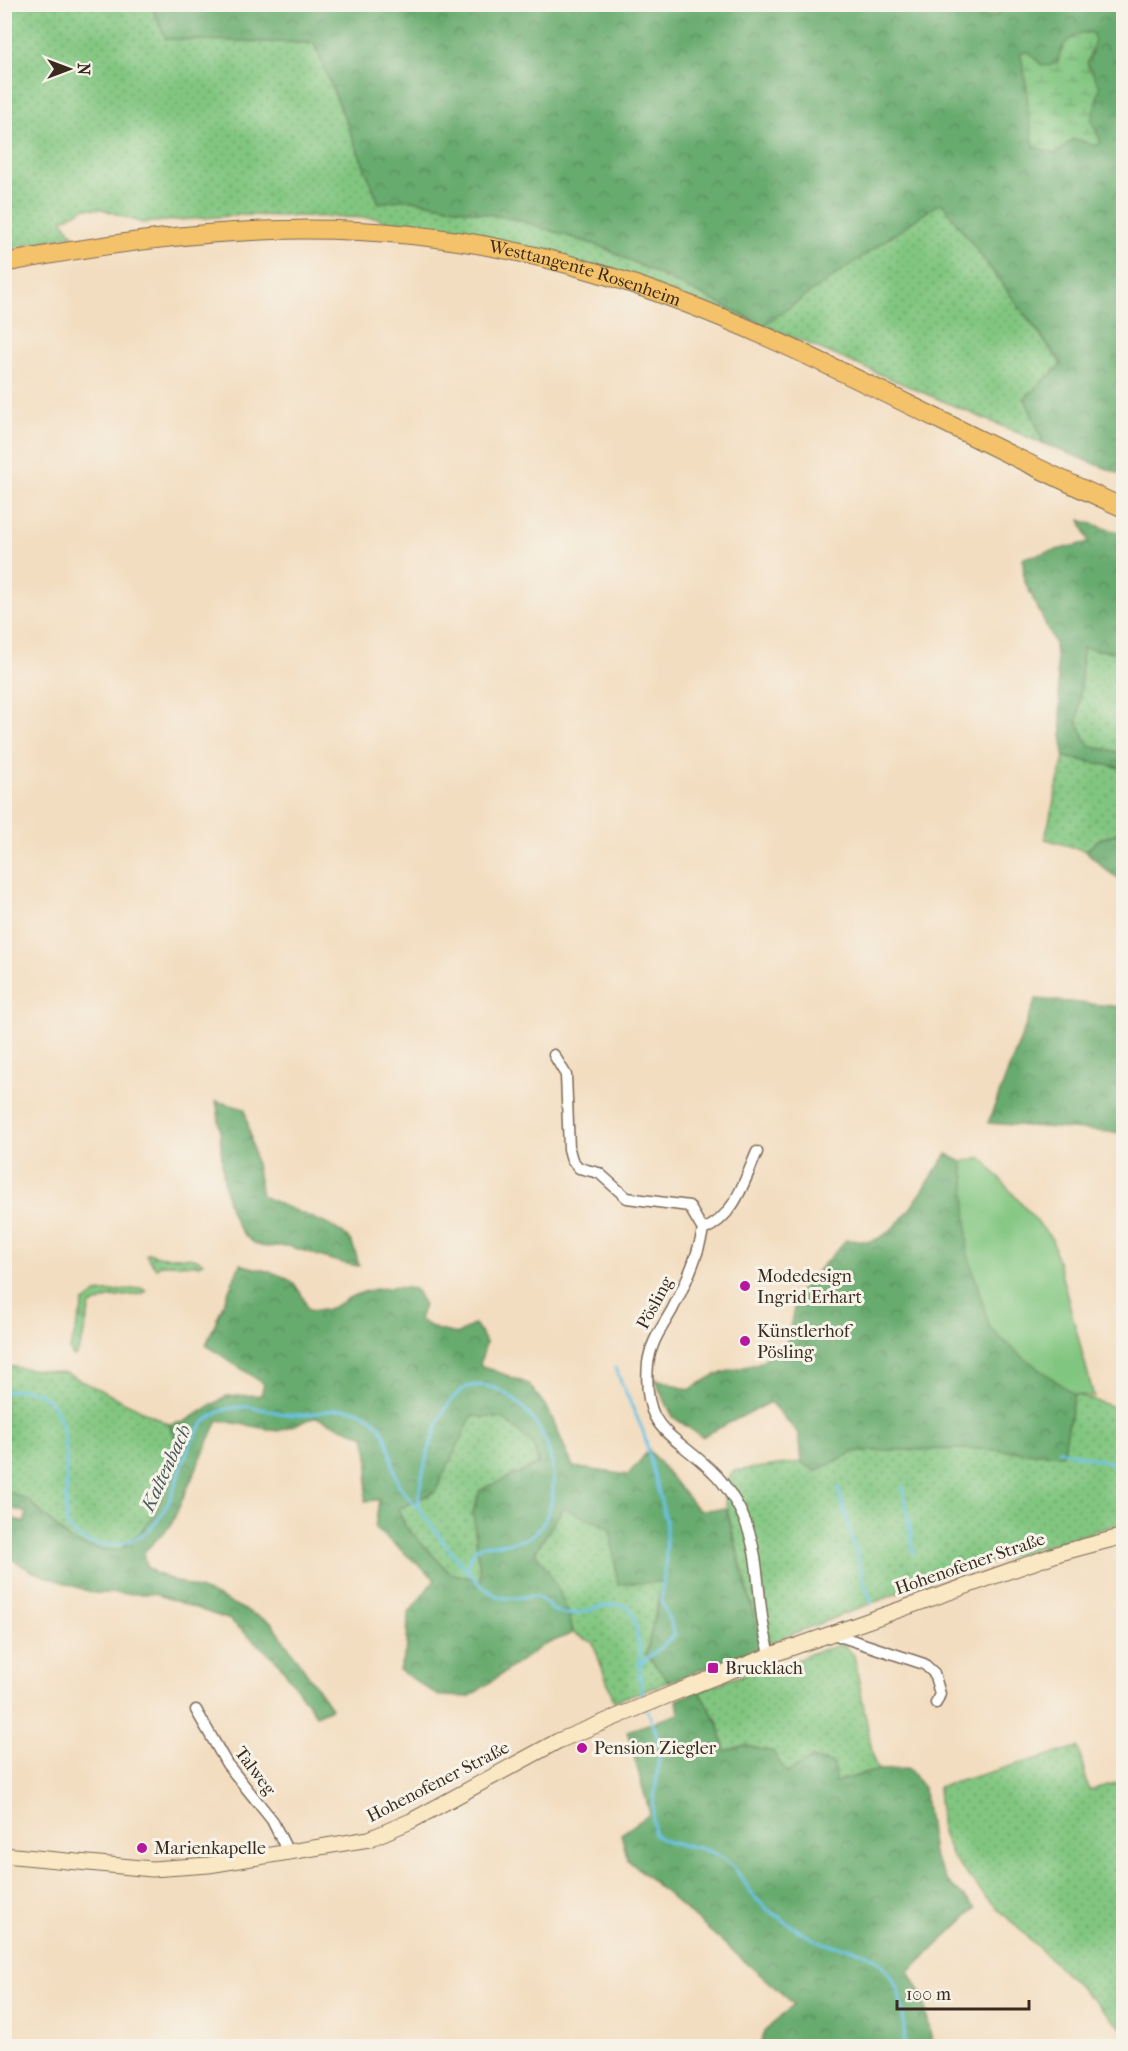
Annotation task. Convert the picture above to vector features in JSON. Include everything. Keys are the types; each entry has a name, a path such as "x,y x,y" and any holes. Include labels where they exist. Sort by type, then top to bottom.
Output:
{"highway":[{"name":"Westtangente Rosenheim","path":"4,263 80,248 154,238 276,228 387,232 519,252 605,275 705,312 823,364 1124,508"}],"main road":[{"name":"Hohenofener Straße","path":"4,1855 152,1869 209,1865 369,1839 411,1821 558,1741 621,1714 830,1633 1060,1553 1124,1536"}],"street":[{"path":"554,1055 566,1075 569,1149 572,1160 579,1168 600,1173 627,1198 689,1206 703,1230 717,1224 734,1204 757,1152"},
{"name":"Pösling","path":"703,1230 699,1249 682,1291 653,1339 647,1389 650,1407 663,1432 715,1473 745,1520 756,1554 758,1592 771,1655"},
{"path":"830,1633 924,1664 934,1672 940,1694 936,1703"},
{"name":"Talweg","path":"196,1710 227,1764 272,1820 288,1852"}],"green space":[{"path":"969,4 976,14 998,15 1003,5 1123,5 1123,475 1044,444 1025,398 1062,364 941,202 764,325 602,247 519,220 407,199 379,203 314,43 166,39 151,5","holes":["1061,49 1092,52 1087,63 1100,87 1091,121 1101,142 1095,146 1081,140 1072,140 1056,154 1035,147 1020,53 1029,52 1040,64 1049,67 1058,62"]},
{"path":"4,5 151,5 166,39 314,43 379,203 407,199 519,220 602,247 764,325 614,272 394,225 377,218 241,215 142,223 102,209 85,208 62,220 73,235 5,250"},
{"path":"969,5 1003,5 998,15 989,17 978,14"},
{"path":"1081,33 1092,33 1095,40 1087,63 1100,87 1091,121 1101,142 1095,146 1081,140 1072,140 1056,154 1035,147 1020,53 1029,52 1040,64 1049,66 1058,62 1068,41"},
{"path":"941,201 1062,365 1025,398 1044,444 764,325"},
{"path":"1080,520 1123,534 1123,653 1083,648 1078,723 1089,746 1123,753 1123,768 1064,757 1055,644 1024,580 1023,558 1089,542"},
{"path":"1083,648 1123,653 1123,753 1089,746 1078,723"},
{"path":"1064,757 1123,768 1123,831 1098,840 1086,851 1045,839"},
{"path":"1123,831 1123,881 1106,870 1086,851 1098,840"},
{"path":"1036,999 1123,1007 1123,1133 988,1123"},
{"path":"216,1101 245,1109 262,1195 321,1221 342,1233 353,1245 359,1266 287,1246 260,1246 242,1232 233,1217 227,1199"},
{"path":"947,1154 962,1162 990,1328 1019,1354 1074,1394 1063,1455 979,1449 853,1452 816,1471 801,1462 798,1433 770,1402 702,1437 673,1417 654,1378 689,1390 715,1375 759,1363 787,1342 797,1294 846,1240 870,1241 892,1229 913,1205"},
{"path":"981,1157 1052,1239 1094,1397 1074,1394 1019,1354 990,1328 968,1254 965,1178 962,1162"},
{"path":"149,1253 162,1257 198,1259 203,1263 199,1265 163,1264 156,1268 146,1255"},
{"path":"240,1264 283,1276 291,1281 303,1297 308,1310 328,1309 355,1295 378,1289 392,1287 415,1289 424,1305 419,1320 438,1330 458,1334 475,1324 486,1342 480,1365 529,1384 549,1411 573,1467 628,1475 649,1450 698,1510 726,1509 762,1646 669,1682 646,1654 663,1582 618,1584 610,1528 563,1508 535,1552 558,1590 567,1610 573,1633 542,1646 469,1697 439,1696 399,1670 407,1647 408,1614 435,1579 375,1528 379,1500 365,1501 369,1463 365,1436 316,1417 278,1431 218,1420 171,1525 144,1552 147,1567 157,1574 212,1594 272,1623 331,1708 316,1715 278,1662 230,1620 155,1594 94,1593 33,1572 5,1555 5,1534 8,1535 13,1526 5,1522 5,1515 24,1523 27,1513 8,1507 5,1510 5,1490 29,1501 71,1541 89,1547 119,1551 142,1530 157,1509 175,1458 176,1441 169,1424 184,1422 227,1396 261,1395 264,1384 206,1345","holes":["472,1416 503,1418 533,1445 539,1464 480,1490 473,1513 481,1581 450,1573 405,1526 398,1509 435,1492"]},
{"path":"142,1288 147,1291 141,1294 108,1298 90,1306 82,1342 76,1355 72,1356 70,1349 84,1302 96,1293"},
{"path":"5,1366 66,1373 169,1424 176,1441 175,1458 157,1509 142,1530 119,1551 89,1547 71,1541 29,1501 5,1490"},
{"path":"1074,1394 1123,1410 1123,1523 934,1579 762,1646 722,1489 733,1471 801,1462 816,1471 853,1452 891,1450 979,1449 1063,1454"},
{"path":"471,1416 503,1418 533,1445 539,1465 480,1490 473,1513 481,1581 450,1573 405,1526 398,1509 435,1492"},
{"path":"563,1508 610,1527 618,1584 663,1581 646,1654 669,1682 614,1701 593,1643 573,1633 569,1613 535,1552"},
{"path":"843,1644 854,1655 874,1761 878,1770 846,1781 834,1782 834,1764 812,1758 787,1773 725,1751 718,1723 699,1691 753,1671 785,1666 812,1653"},
{"path":"699,1691 718,1723 725,1751 744,1745 773,1752 787,1773 812,1758 834,1764 835,1782 878,1770 909,1769 924,1788 933,1854 946,1880 976,1908 909,1972 923,1996 933,2046 760,2046 764,2032 794,2004 628,1860 621,1834 650,1814 627,1731 679,1714 677,1700"},
{"path":"1078,1747 1089,1790 1123,1781 1123,2029 987,1898 952,1857 942,1833 938,1787"}],"waterway":[{"path":"615,1368 643,1431 666,1521 666,1560 661,1600 675,1635 642,1663"},
{"name":"Kaltenbach","path":"418,1507 422,1477 433,1438 449,1404 459,1392 471,1386 496,1389 508,1395 529,1414 544,1437 552,1468 551,1503 544,1521 535,1533 523,1540 479,1547 473,1552 468,1569"},
{"name":"Kaltenbach","path":"4,1392 29,1390 47,1398 58,1414 64,1434 66,1458 67,1525 78,1537 99,1545 136,1539 156,1523 169,1500 188,1449 200,1427 219,1412 247,1407 294,1415 343,1409 359,1411 375,1421 382,1429 389,1446 398,1483 403,1491 467,1571 489,1591 504,1598 536,1596 555,1611 563,1614 579,1613 611,1605 628,1607 633,1613 640,1650 640,1679 644,1700"},
{"path":"1059,1450 1124,1466"},
{"path":"903,1487 914,1553"},
{"path":"838,1488 865,1585 872,1602"},
{"name":"Kaltenbach","path":"647,1709 659,1746 653,1806 654,1834 674,1844 706,1850 724,1859 739,1874 763,1906 799,1931 820,1942 855,1950 882,1964 897,1988 901,2001 904,2046"},
{"path":"4,2033 19,2043"},
{"name":"Kaltenbach","path":"812,2046 827,2041 845,2046"}],"place":[{"name":"Modedesign Ingrid Erhart","path":"745,1286"},
{"name":"Künstlerhof Pösling","path":"745,1341"},
{"name":"Brucklach","path":"713,1668"},
{"name":"Pension Ziegler","path":"582,1748"},
{"name":"Marienkapelle","path":"142,1848"}]}
